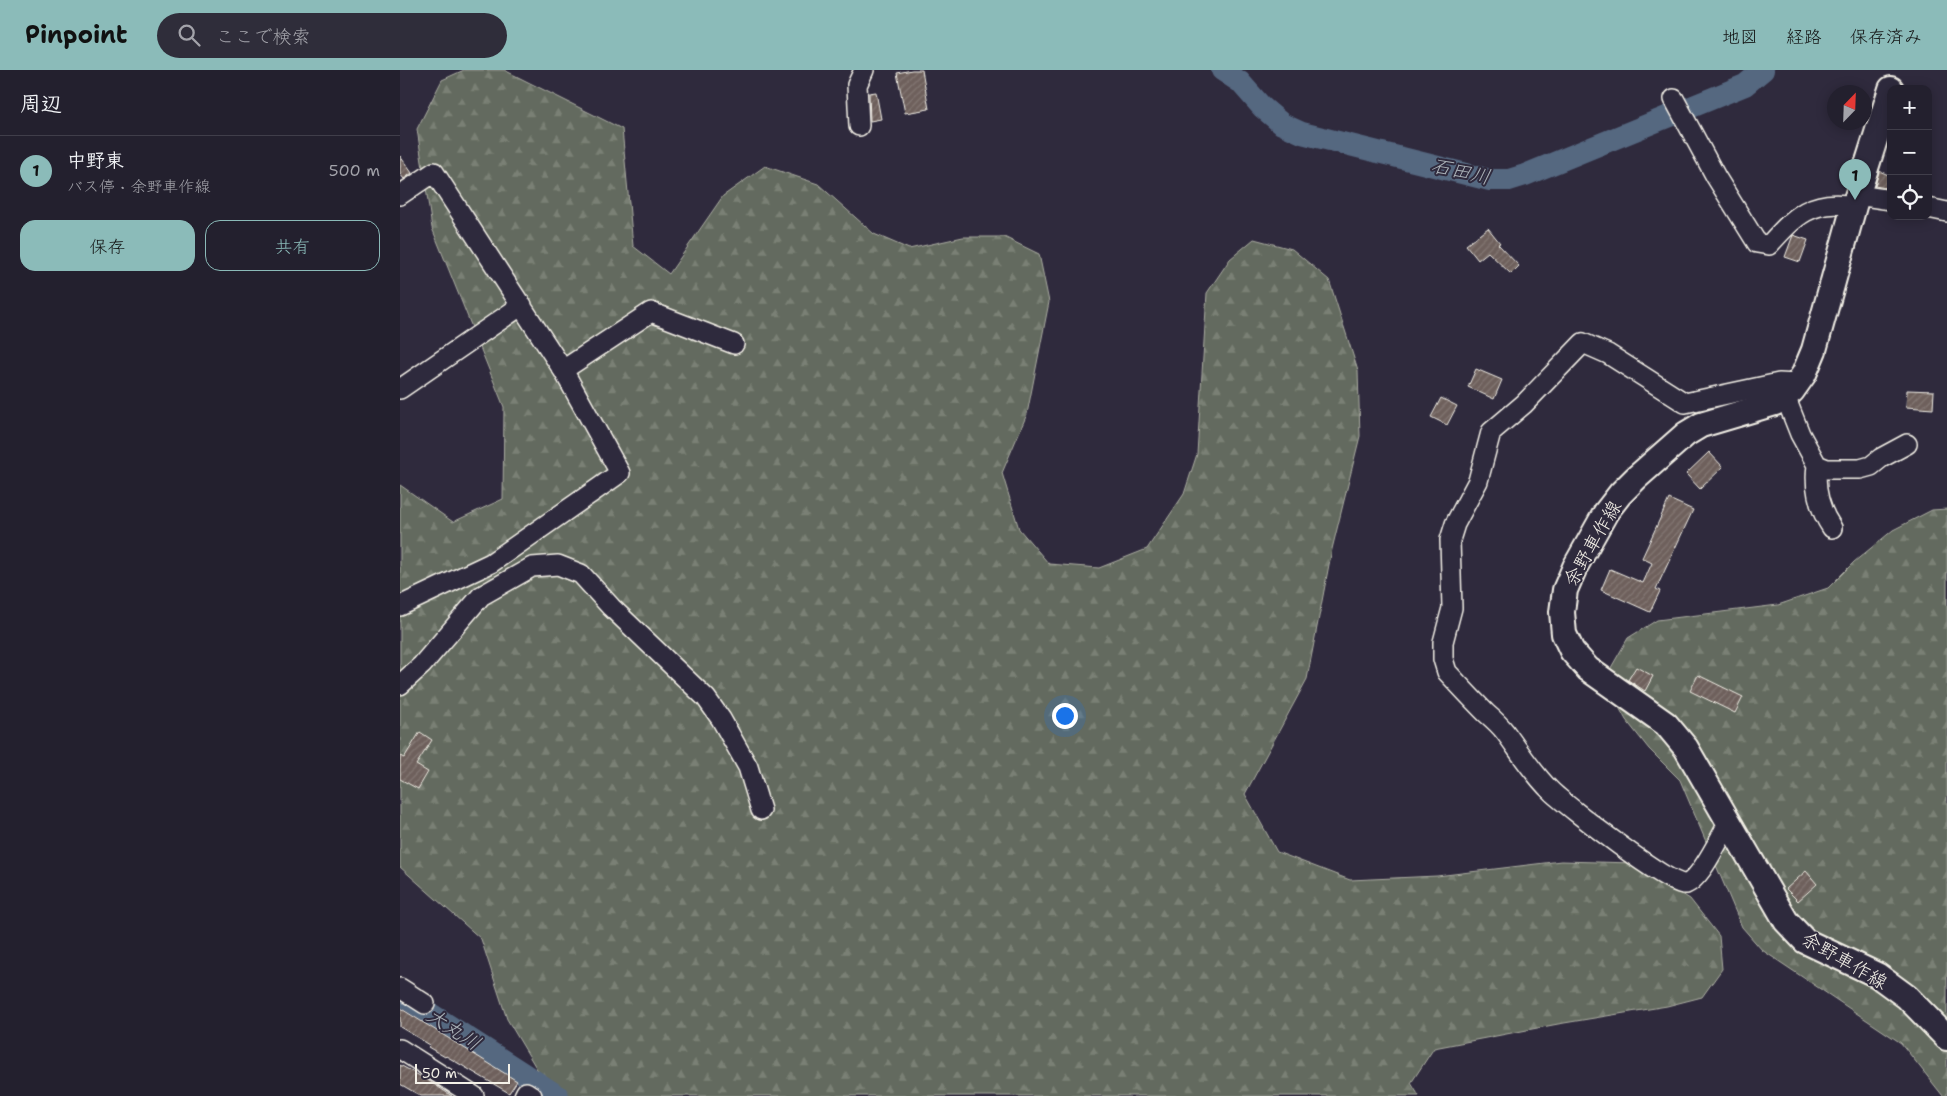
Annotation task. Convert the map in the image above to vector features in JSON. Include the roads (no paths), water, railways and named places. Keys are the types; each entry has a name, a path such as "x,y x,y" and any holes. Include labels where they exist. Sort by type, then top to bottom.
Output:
{"main road":[{"path":"1892,85 1897,70"},
{"path":"1791,390 1804,374 1814,350 1855,200 1887,101"},
{"name":"余野車作線","path":"1791,390 1775,403 1701,425 1686,434 1620,494 1606,512 1575,567 1565,590 1562,612 1564,634 1572,652 1588,670 1666,724 1686,748 1786,921 1805,941 1877,975 1907,997 1947,1038"}],"street":[{"path":"859,126 857,85 864,70"},
{"path":"1674,99 1716,177 1757,243 1769,245 1792,220 1820,205 1855,200 1887,200"},
{"path":"400,195 434,172 563,370 620,473 491,563 400,606"},
{"path":"1932,209 1947,212"},
{"path":"400,389 522,305"},
{"path":"563,370 651,312 734,344"},
{"path":"1729,822 1716,842 1704,868 1688,883 1682,884 1662,875 1597,828 1552,792 1521,756 1504,730 1447,672 1443,659 1443,642 1452,608 1450,540 1455,524 1478,481 1491,432 1524,404 1583,343 1608,354 1685,403 1779,383 1791,390 1800,434 1818,465 1827,469 1860,469 1871,466 1880,458 1907,444"},
{"path":"1818,465 1815,478 1822,513 1832,528"},
{"path":"400,685 422,664 481,596 532,567 558,565 581,574 611,607 706,698 721,719 748,767 761,810"},
{"path":"400,988 425,1004"},
{"path":"400,1049 474,1096"},
{"path":"524,1096 526,1092 532,1096"}],"waterway":[{"name":"石田川","path":"1222,70 1240,82 1262,107 1282,124 1302,133 1490,180 1509,180 1525,175 1745,85 1763,70"},
{"name":"大丸川","path":"403,996 558,1096"}],"place":[{"name":"中野東","path":"1855,200"}]}
